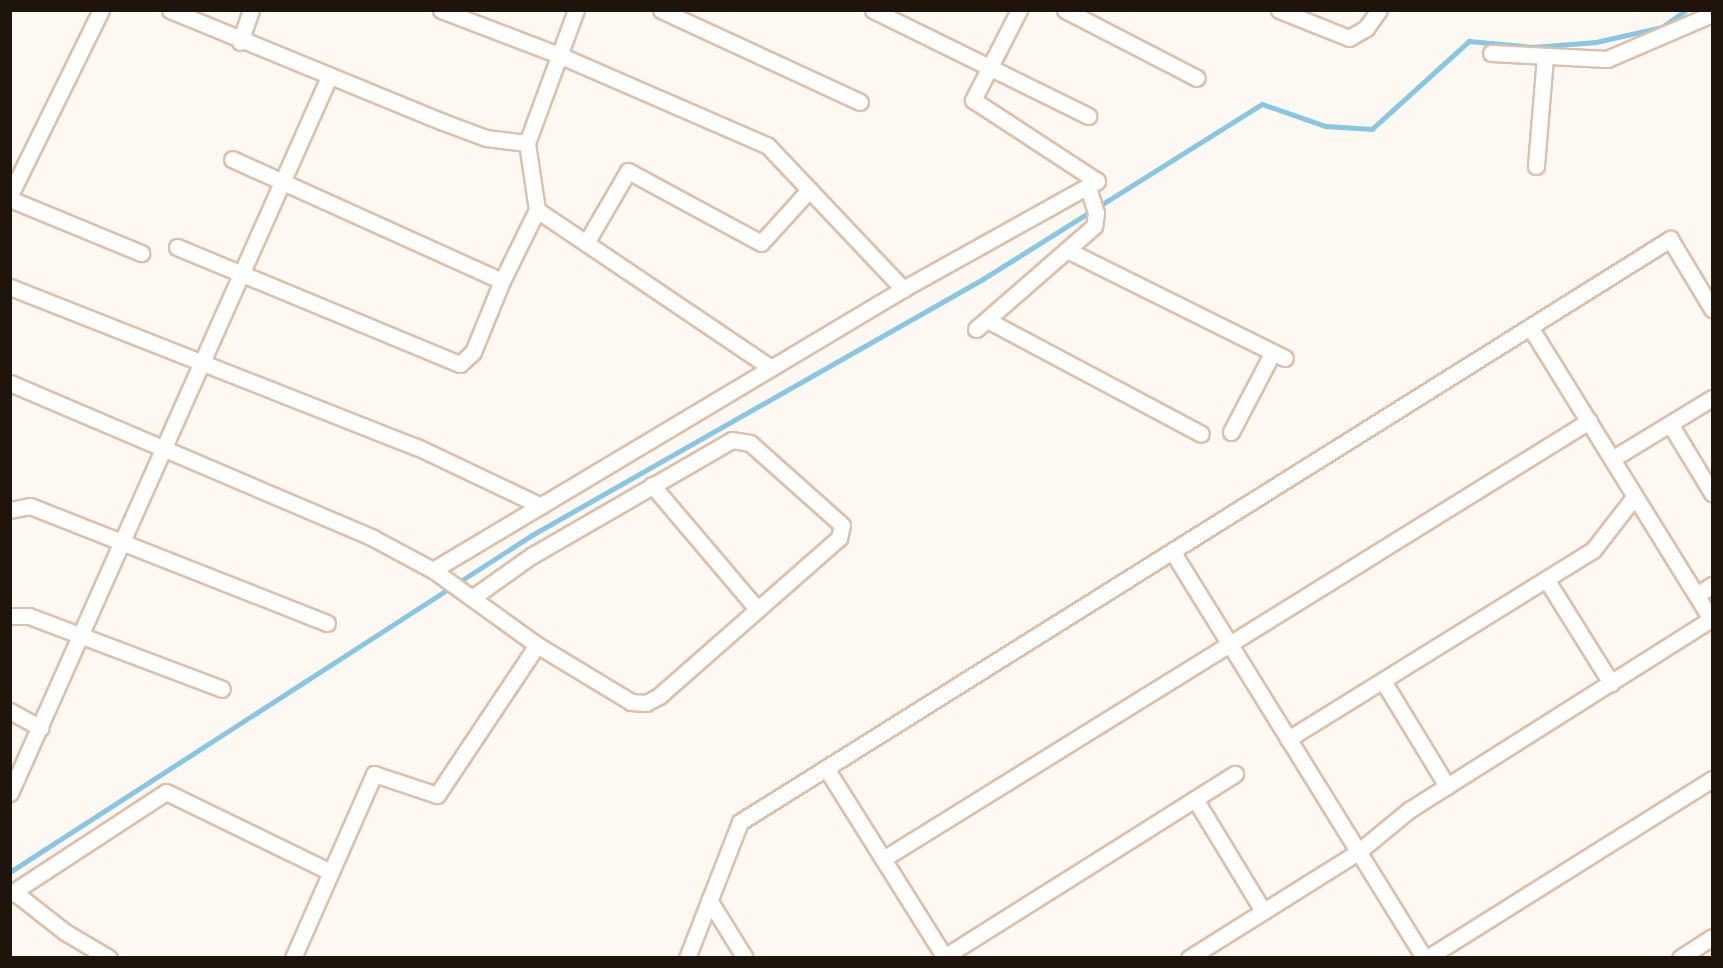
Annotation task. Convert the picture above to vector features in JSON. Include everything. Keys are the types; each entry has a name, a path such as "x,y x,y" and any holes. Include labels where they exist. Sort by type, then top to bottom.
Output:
{"street":[{"path":"101,10 10,197 141,252"},
{"path":"170,10 240,42 486,138 527,142"},
{"path":"240,42 250,10"},
{"path":"441,10 559,55 768,146 903,289"},
{"path":"177,247 460,364 473,352 502,281 537,210 527,142 576,10"},
{"path":"661,10 860,102"},
{"path":"873,10 992,66 1088,116"},
{"path":"440,574 541,506 903,289 1097,181 973,100 1019,10"},
{"path":"1065,10 1197,78"},
{"path":"1279,10 1349,38 1366,28 1379,10"},
{"path":"1491,53 1607,59 1713,14"},
{"path":"1536,166 1545,56"},
{"path":"10,793 124,544 329,77"},
{"path":"232,159 502,281"},
{"path":"586,243 628,171 761,243 809,190"},
{"path":"1088,186 1096,213 1094,226 982,324 1201,434"},
{"path":"537,210 771,368"},
{"path":"687,957 740,822 1670,239 1713,309"},
{"path":"1067,250 1279,355 1231,432"},
{"path":"10,287 205,360 417,447 541,506"},
{"path":"1189,957 1358,852 1409,810 1712,620 1530,327"},
{"path":"10,383 164,451 373,538 440,574 468,595 537,645 631,702 646,703 839,538 842,525 743,440 732,440 652,484 468,595"},
{"path":"1612,459 1713,398"},
{"path":"883,860 1589,421"},
{"path":"1670,424 1713,493"},
{"path":"652,484 757,609"},
{"path":"1288,739 1593,550 1635,496"},
{"path":"10,510 30,506 327,623"},
{"path":"1172,551 1425,957 1713,779"},
{"path":"1546,579 1611,683"},
{"path":"1697,596 1713,585"},
{"path":"10,616 28,616 222,689"},
{"path":"293,957 374,774 438,795 537,645"},
{"path":"1383,681 1447,786"},
{"path":"10,711 41,728"},
{"path":"826,768 944,957 1235,774"},
{"path":"109,957 65,932 12,893 166,792 331,872"},
{"path":"1195,799 1263,911"},
{"path":"709,900 745,957"},
{"path":"1680,957 1713,937"}],"waterway":[{"path":"10,872 532,535 983,279 1262,104 1326,126 1372,129 1469,41 1533,47 1596,42 1662,27 1686,10"}]}
